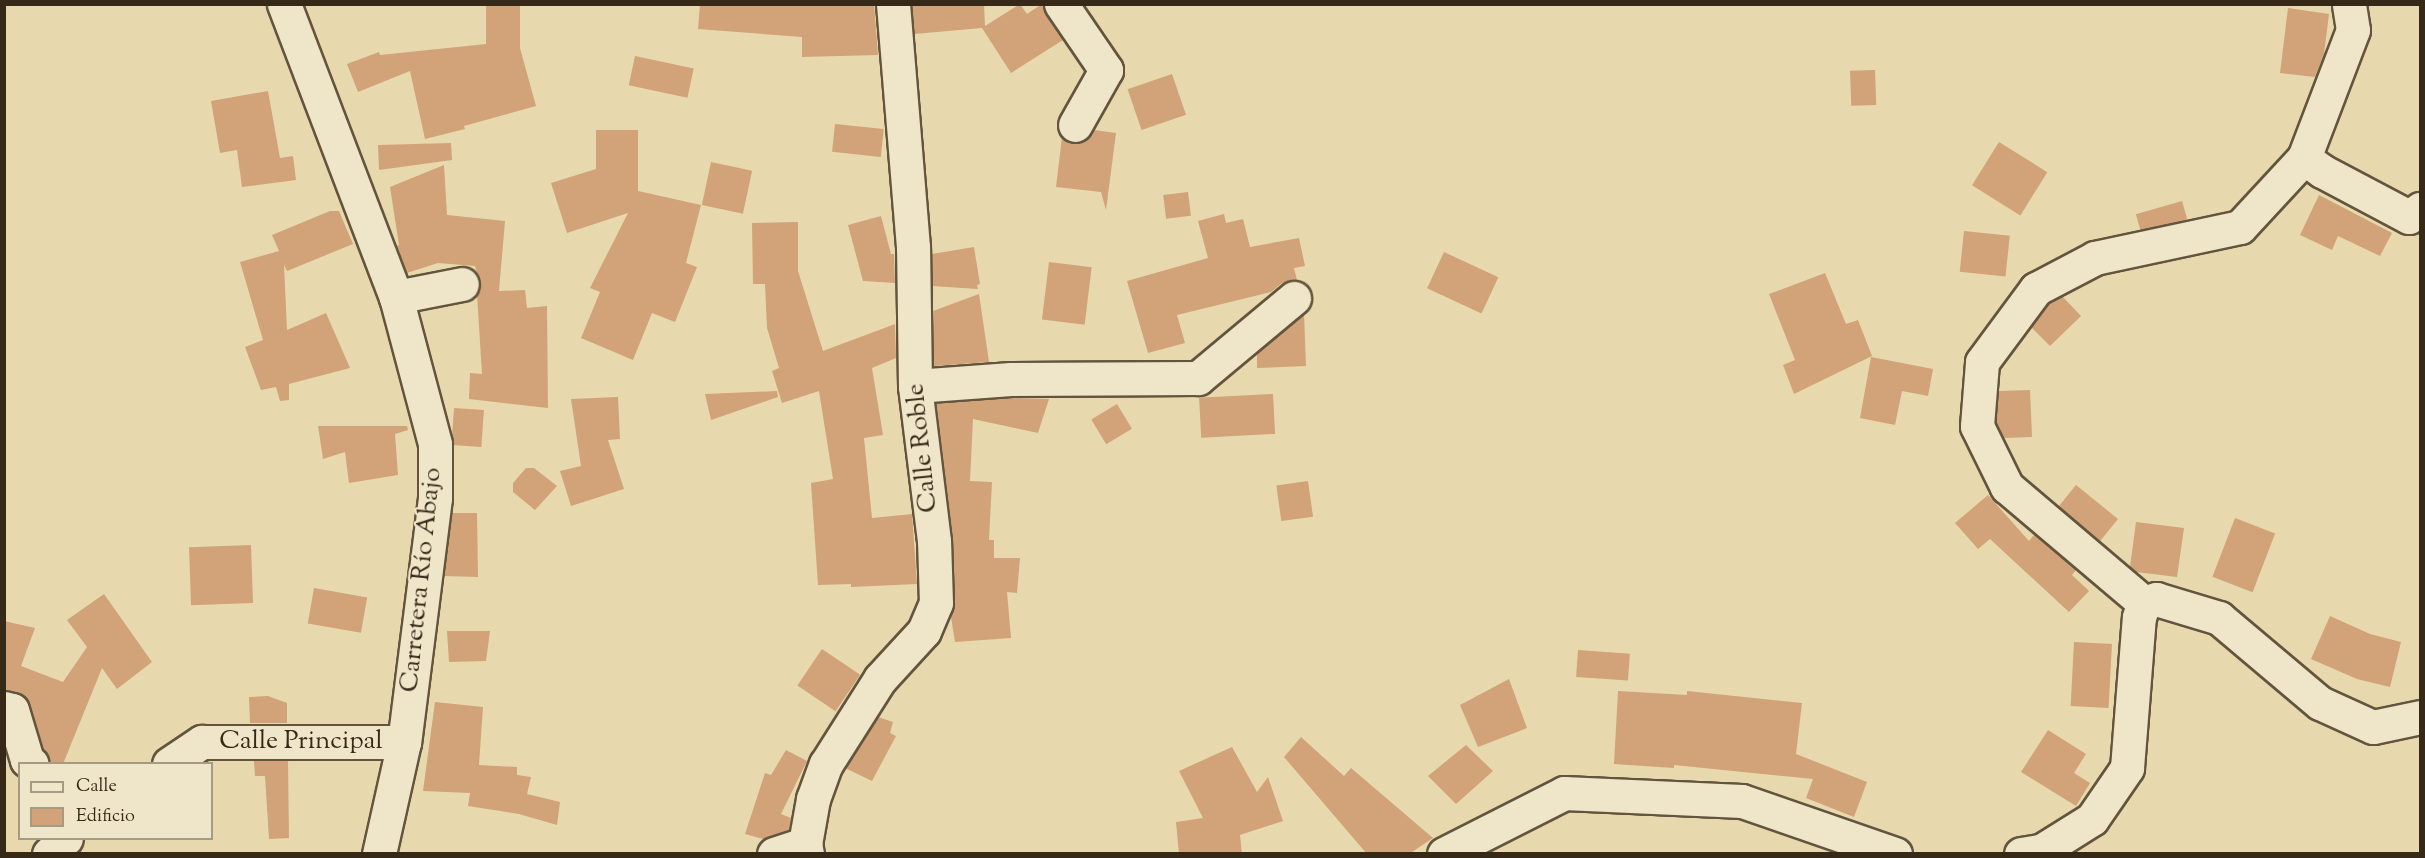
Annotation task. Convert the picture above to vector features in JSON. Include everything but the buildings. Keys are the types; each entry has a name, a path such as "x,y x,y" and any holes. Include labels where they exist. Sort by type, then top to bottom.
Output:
{"street":[{"name":"Carretera Río Abajo","path":"284,4 396,297 435,444 435,498 404,741 380,854"},
{"name":"Calle Roble","path":"806,849 813,799 826,764 880,679 924,631 936,603 934,541 915,386 913,247 893,4"},
{"path":"1061,4 1106,70 1076,125"},
{"path":"2144,603 2007,487 1977,426 1982,362 2036,289 2095,258 2240,227 2304,158 2354,30 2349,4"},
{"path":"2304,158 2322,171 2409,217 2421,209"},
{"path":"396,297 462,284"},
{"path":"915,386 1011,379 1198,378 1294,298"},
{"path":"2144,603 2156,599 2219,618 2320,703 2373,727 2421,717"},
{"path":"2021,854 2041,851 2092,819 2127,768 2139,617 2144,603"},
{"path":"4,708 12,710 30,762"},
{"name":"Calle Principal","path":"172,762 202,742 404,741"},
{"path":"1444,854 1564,793 1742,801 1895,854"},
{"path":"49,854 64,840"},
{"path":"774,854 806,849"}]}
